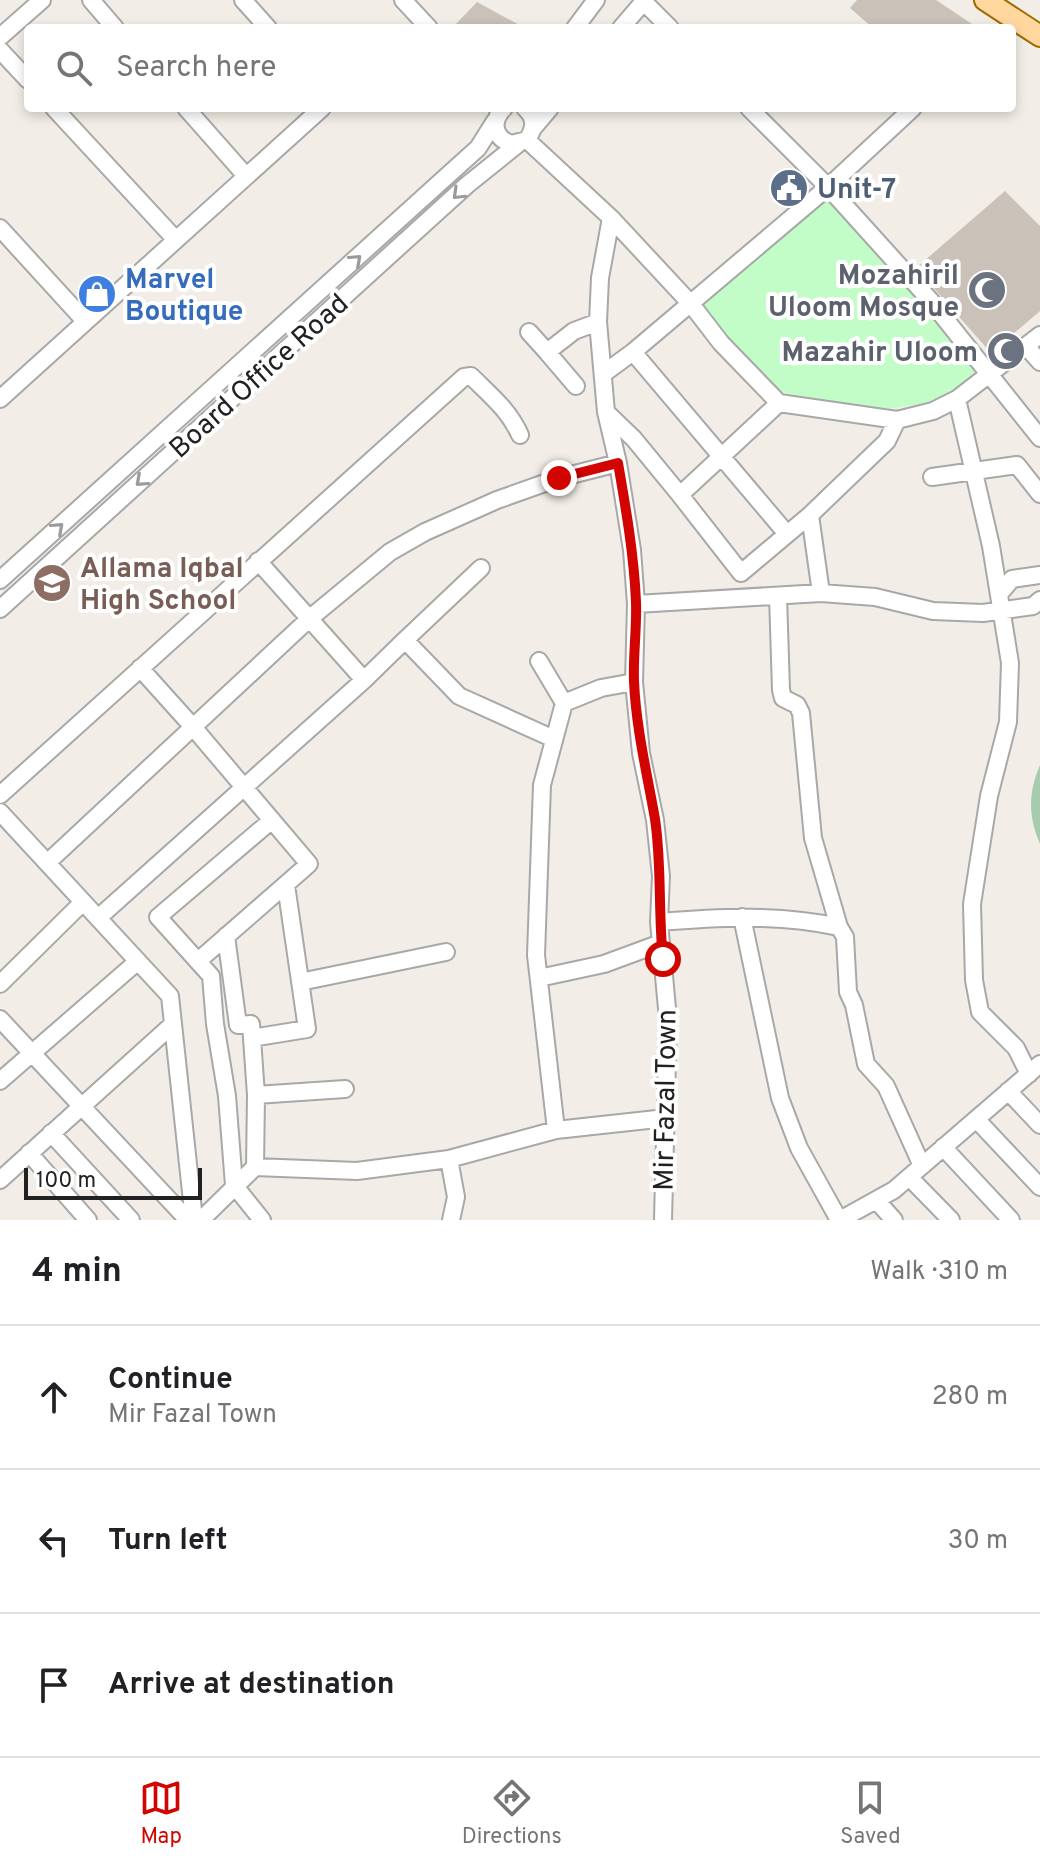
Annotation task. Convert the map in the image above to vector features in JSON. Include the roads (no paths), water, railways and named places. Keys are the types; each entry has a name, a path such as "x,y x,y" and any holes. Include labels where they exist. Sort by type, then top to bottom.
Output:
{"main road":[{"path":"985,0 1005,22"},
{"path":"1016,26 1040,36"}],"street":[{"path":"0,37 42,0"},
{"path":"91,0 112,24"},
{"path":"243,0 264,24"},
{"path":"403,0 418,24"},
{"path":"578,24 596,0"},
{"path":"624,24 644,1 666,24"},
{"path":"0,50 24,76"},
{"path":"58,112 176,240"},
{"path":"190,112 246,176"},
{"path":"2,393 318,112"},
{"path":"501,112 501,138 526,137 611,218 691,304 721,343 779,403 897,420 933,411 957,399 1040,335"},
{"name":"Board Office Road","path":"0,580 478,148 501,112"},
{"path":"526,137 533,119 528,112"},
{"name":"Board Office Road","path":"0,609 467,185 526,137 547,112"},
{"path":"753,112 828,187 930,300 1040,438"},
{"path":"603,374 691,304 828,187 909,112"},
{"name":"Mir Fazal Town","path":"611,218 600,278 598,322 606,412 632,550 636,604 634,682 641,753 655,820 659,862 659,922 668,1019 663,1220"},
{"path":"0,228 85,321"},
{"path":"547,352 574,331 598,322"},
{"path":"529,332 576,386"},
{"path":"1026,346 1040,362"},
{"path":"633,352 787,534"},
{"path":"0,795 466,376 471,376 508,413 520,435"},
{"path":"742,917 780,1098 799,1148 840,1220 876,1200 916,1171 1034,1069 980,1012 974,980 972,904 989,796 1008,722 1010,663 1000,593 957,399"},
{"path":"680,495 779,403"},
{"path":"606,412 634,439 739,573 743,596"},
{"path":"739,573 743,573 810,515 887,441 897,420"},
{"path":"47,863 309,619 390,552 425,532 497,500 559,478 618,463"},
{"path":"932,477 1017,465 1040,494"},
{"path":"810,515 821,593"},
{"path":"258,561 364,680"},
{"path":"98,918 364,680 481,568"},
{"path":"1000,593 1012,579 1040,575"},
{"path":"636,604 821,593 875,597 933,611 983,613 1033,606 1040,600"},
{"path":"778,596 781,690 783,698 797,705 801,713 813,838 839,927 845,937 848,992 854,1005 866,1064 886,1086 916,1171 951,1220"},
{"path":"405,640 459,696 554,739"},
{"path":"539,661 564,703 542,785 536,955 556,1130"},
{"path":"140,668 309,864 198,961"},
{"path":"564,703 601,688 634,682"},
{"path":"0,812 170,996 191,1220"},
{"path":"262,1220 234,1185 227,1096 211,976 158,917 272,820"},
{"path":"252,1038 307,1029 286,885"},
{"path":"0,984 82,903"},
{"path":"659,922 742,917 799,918 839,927"},
{"path":"226,936 238,1025 251,1024 256,1095 255,1167"},
{"path":"539,978 604,964 661,943"},
{"path":"300,982 446,952"},
{"path":"0,1081 138,961"},
{"path":"0,1019 191,1220"},
{"path":"0,1180 172,1025"},
{"path":"256,1095 345,1089"},
{"path":"1008,1091 1040,1125"},
{"path":"201,1220 255,1167 357,1171 449,1159 556,1130 666,1118"},
{"path":"976,1119 1040,1187"},
{"path":"51,1133 131,1220"},
{"path":"943,1147 1011,1220"},
{"path":"29,1153 88,1220"},
{"path":"449,1159 456,1197 451,1220"},
{"path":"876,1200 894,1220"}],"place":[{"name":"Unit-7","path":"789,188"},
{"name":"Mozahiril Uloom Mosque","path":"987,290"},
{"name":"Marvel Boutique","path":"97,294"},
{"name":"Mazahir Uloom","path":"1006,351"},
{"name":"Allama Iqbal High School","path":"52,583"}]}
